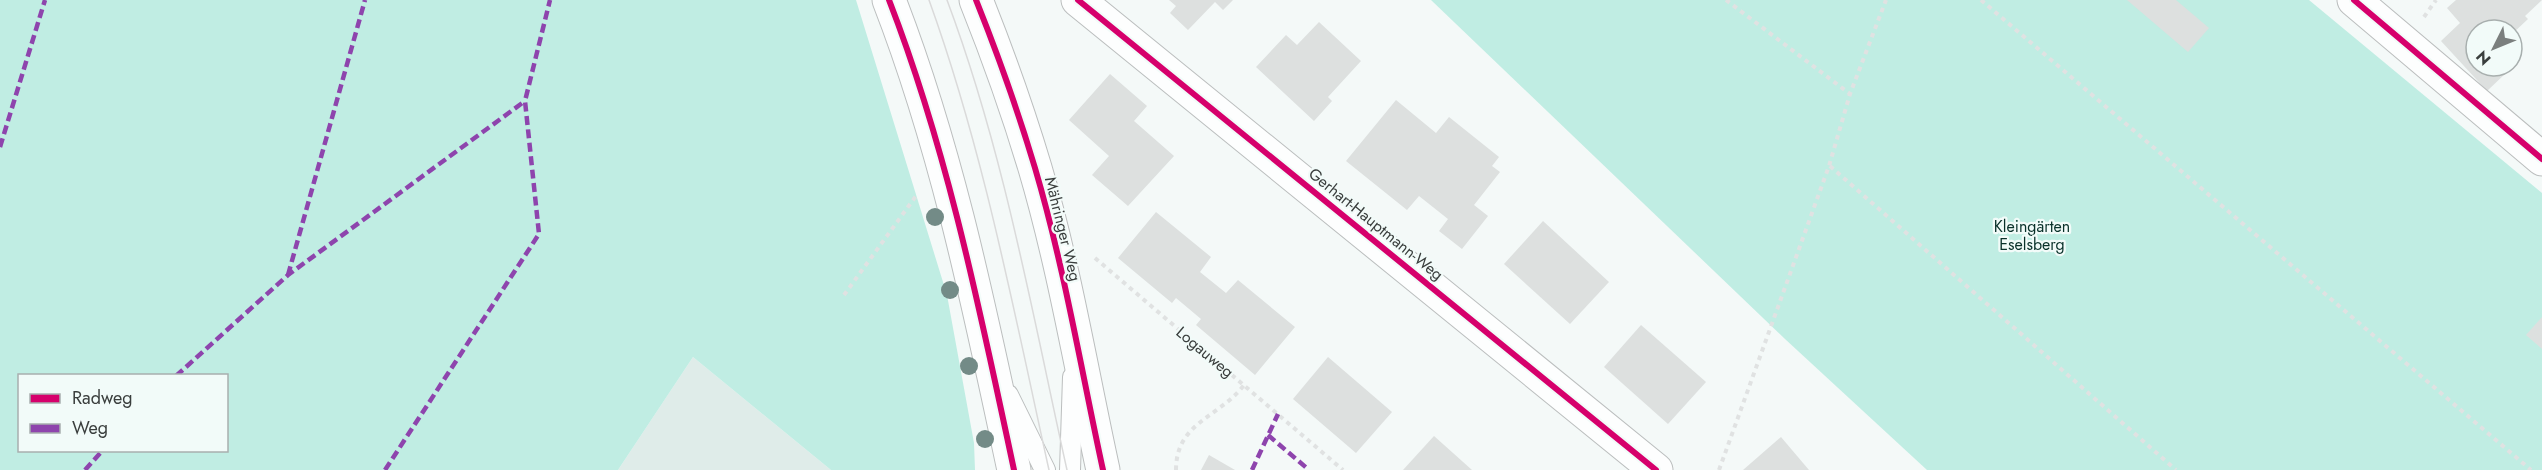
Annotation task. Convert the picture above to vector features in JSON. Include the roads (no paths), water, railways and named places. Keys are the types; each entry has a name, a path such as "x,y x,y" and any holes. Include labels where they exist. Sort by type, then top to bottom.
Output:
{"street":[{"path":"891,0 944,162 1014,470"},
{"name":"Mähringer Weg","path":"976,0 1026,141 1060,268 1103,470"},
{"name":"Gerhart-Hauptmann-Weg","path":"1078,0 1656,470"},
{"path":"2354,0 2542,159"}],"lane":[{"name":"Mähringer Weg","path":"1070,470 1074,335"},
{"path":"990,357 1045,470"}],"tram line":[{"path":"929,0 949,57 982,174 1049,470"},
{"path":"947,0 967,57 1001,174 1067,470"}],"park label":[{"name":"Kleingärten Eselsberg","path":"2032,235"}]}
